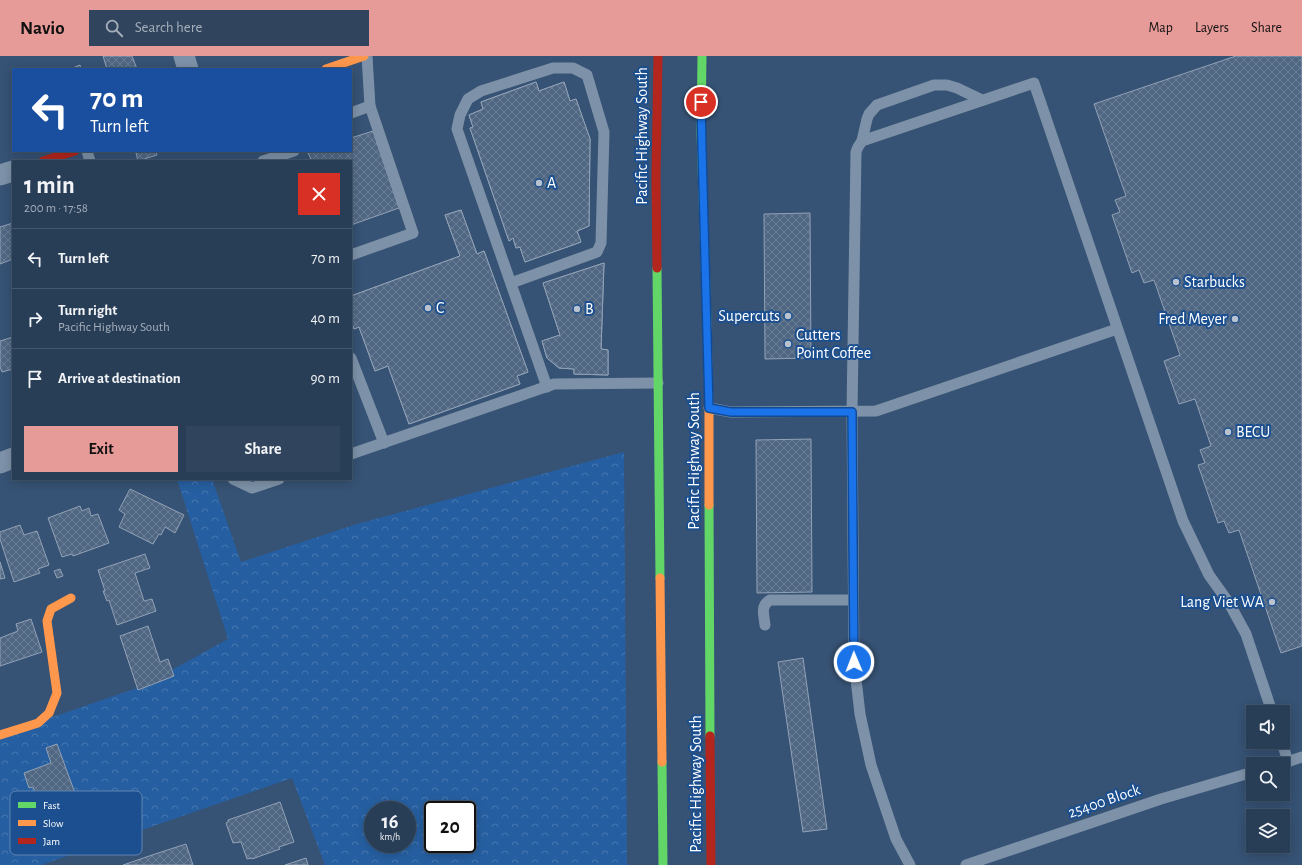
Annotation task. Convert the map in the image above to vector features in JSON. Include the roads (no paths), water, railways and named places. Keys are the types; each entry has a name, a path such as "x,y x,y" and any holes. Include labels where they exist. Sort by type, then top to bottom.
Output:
{"main road":[{"path":"329,68 364,56"},
{"name":"Pacific Highway South","path":"658,56 656,177 663,865"},
{"name":"Pacific Highway South","path":"702,56 701,132 709,408 711,865"},
{"path":"46,160 72,152"},
{"path":"0,735 38,723 50,712 57,692 47,621 51,609 71,598"}],"street":[{"path":"184,56 188,68"},
{"path":"0,175 12,171"},
{"path":"0,463 12,458"}],"lane":[{"path":"352,255 413,233 370,106 367,56"},
{"path":"511,283 597,252 601,243 604,132 587,75 573,68 553,68 481,91 468,99 460,115 457,129 547,387"},
{"path":"862,141 1034,83 1183,521 1209,575 1229,603 1246,634 1270,705"},
{"path":"910,865 896,839 871,765 862,722 854,662 852,412 856,152 862,141 869,114 877,105 934,85 947,85 957,88 982,100"},
{"path":"352,113 370,106"},
{"path":"266,160 291,152"},
{"path":"709,408 731,412 876,411 1117,329"},
{"path":"352,361 384,443"},
{"path":"352,454 554,384 658,383"},
{"path":"234,480 252,488 276,480"},
{"path":"765,625 763,608 770,600 853,600"},
{"path":"1290,761 1302,757"},
{"name":"25400 Block","path":"966,865 1160,799 1246,774"}],"place":[{"name":"A","path":"539,183"},
{"name":"Starbucks","path":"1176,282"},
{"name":"C","path":"428,308"},
{"name":"B","path":"577,309"},
{"name":"Supercuts","path":"788,316"},
{"name":"Fred Meyer","path":"1235,319"},
{"name":"Cutters Point Coffee","path":"788,344"},
{"name":"BECU","path":"1228,432"},
{"name":"Lang Viet WA","path":"1272,602"}]}
